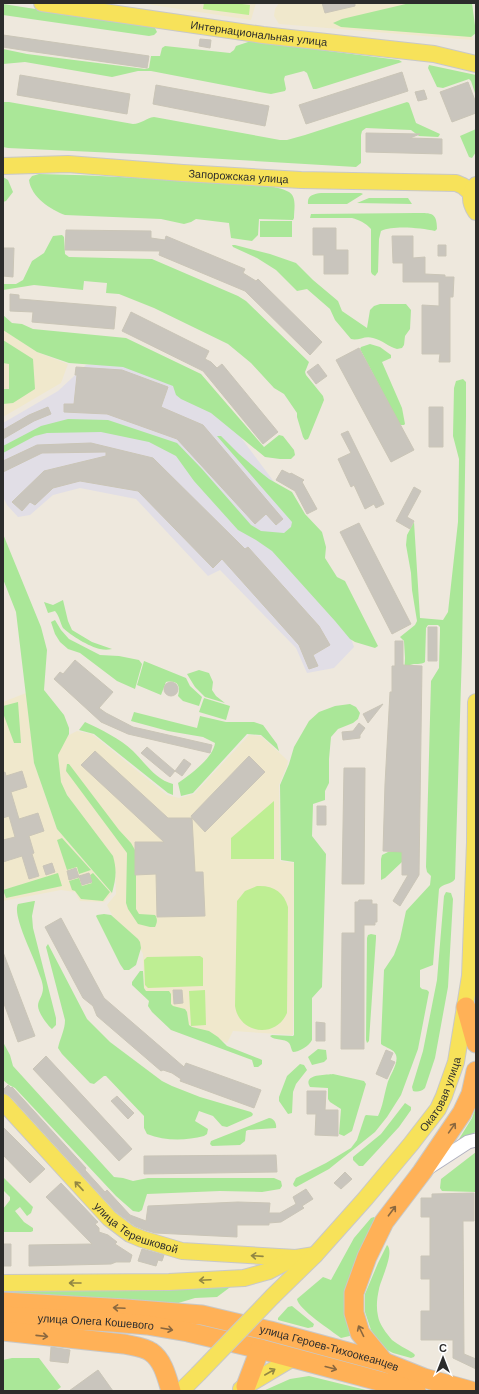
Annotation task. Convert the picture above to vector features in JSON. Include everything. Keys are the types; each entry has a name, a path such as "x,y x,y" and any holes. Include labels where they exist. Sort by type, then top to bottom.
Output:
{"highway":[{"path":"466,1007 476,1043"},
{"path":"384,1362 360,1333 354,1313 354,1293 367,1258 384,1222 422,1172 462,1114 471,1094 476,1072"},
{"name":"улица Олега Кошевого","path":"3,1302 186,1313"},
{"name":"улица Героев-Тихоокеанцев","path":"186,1313 202,1315 270,1331 384,1362 424,1378 471,1391"},
{"name":"улица Олега Кошевого","path":"3,1316 147,1325 188,1332"},
{"path":"3,1331 124,1344 138,1347 152,1352 160,1362 171,1391"},
{"name":"улица Героев-Тихоокеанцев","path":"188,1332 260,1349 416,1391"},
{"path":"242,1388 260,1349"}],"main road":[{"name":"Интернациональная улица","path":"42,3 270,36 434,54 476,64"},
{"name":"Запорожская улица","path":"3,166 68,164 301,180 456,184 474,189"},
{"path":"474,189 471,203 476,212"},
{"name":"Окатовая улица","path":"181,1391 314,1255 387,1173 438,1109 444,1096 456,1062 470,976 474,889 476,702"},
{"name":"улица Терешковой","path":"3,1102 109,1218 130,1234 182,1251 296,1258 314,1255"},
{"path":"3,1283 169,1282 244,1278 269,1271 296,1258"},
{"path":"242,1388 293,1358"}],"street":[{"path":"422,1172 468,1142 476,1140"}],"shaded area":[{"path":"140,3 256,3 251,20"},
{"path":"279,3 467,3 473,40 279,24 274,16 275,9"},
{"path":"3,331 37,352 68,364 61,383 3,417"},
{"path":"121,362 181,384 222,412 298,514 344,618 354,647 334,668 307,673 296,648 220,570 208,576 136,499 80,488 53,495 30,515 18,517 7,505 3,497 3,423 58,391 86,365"},
{"path":"26,693 34,763 57,829 112,893 104,902 80,901 75,892 61,890 3,901 3,702"},
{"path":"77,731 92,734 167,795 179,798 194,794 249,735 261,736 288,761 279,785 280,861 294,863 293,1035 233,1031 227,1043 180,1025 144,989 143,954 140,948 125,940 107,905 116,894 115,866 60,784 56,752 63,740"}],"green space":[{"path":"204,3 234,3 250,5 249,15 203,9"},
{"path":"410,3 472,3 476,33 471,37 341,27 333,23 342,19"},
{"path":"3,4 152,27 155,28 157,32 154,35 149,36 3,15"},
{"path":"251,41 399,60 402,62 316,89 313,89 307,73 304,71 285,76 285,91 271,94 151,71 138,71 112,77 25,62 3,64 3,49 27,54 145,69 149,68 151,56 160,56 162,48 165,46 230,53 236,46"},
{"path":"429,65 476,75 476,96 469,79 443,88 437,87 428,68"},
{"path":"3,102 133,124 154,117 287,140 407,102 409,103 416,123 440,134 438,137 419,136 411,130 366,128 362,131 361,135 361,163 356,167 8,148 3,147"},
{"path":"476,129 476,152 472,158 469,157 460,136"},
{"path":"39,174 256,184 274,187 292,194 294,218 293,220 259,219 258,235 252,241 231,238 229,223 196,219 184,224 161,219 65,215 42,202 34,192 29,180 32,176"},
{"path":"3,177 8,180 13,192 6,201 3,202"},
{"path":"321,193 363,194 347,204 308,204 310,197"},
{"path":"369,198 408,198 412,204 357,203"},
{"path":"426,213 434,216 436,219 437,229 435,231 415,228 393,228 381,231 379,239 378,272 375,276 371,272 371,229 369,227 352,218 310,218 311,214"},
{"path":"260,221 292,221 292,237 260,237"},
{"path":"62,235 64,237 65,254 69,257 152,259 238,296 246,301 309,362 305,372 306,375 323,396 324,400 308,439 305,440 303,437 297,413 284,394 274,388 251,363 228,344 154,308 119,294 106,293 107,283 84,281 83,290 34,285 3,290 3,284 16,284 23,280 32,261 44,253 53,236"},
{"path":"232,245 270,254 296,263 313,280 338,301 342,311 367,328 370,310 374,306 380,304 406,304 411,310 410,329 405,336 404,345 402,348 397,349 370,337 351,339 335,320 330,309 307,289 297,291 276,270 257,258 233,247"},
{"path":"3,315 12,323 22,324 33,329 126,338 201,374 264,447 279,435 283,436 294,450 295,455 291,459 265,457 211,413 181,399 176,395 173,386 123,367 69,363 37,352 3,330"},
{"path":"3,340 33,359 35,389 13,403 3,404 3,389 9,389 9,364 3,363"},
{"path":"370,344 380,347 391,355 391,358 382,362 402,408 404,425 400,425 360,349 361,347"},
{"path":"463,379 466,382 466,416 462,652 455,879 439,889 433,965 420,970 420,987 429,992 418,1049 401,1095 375,1132 329,1169 296,1187 293,1184 296,1178 351,1148 357,1140 366,1115 378,1116 388,1081 397,1059 392,1050 381,1044 384,970 394,955 400,939 406,911 430,885 431,876 427,872 426,867 431,681 439,668 440,632 440,627 438,625 428,625 426,628 425,662 410,665 403,861 381,880 382,855 395,851 405,658 404,641 400,637 415,625 417,621 406,545 407,535 414,522 420,618 443,620 448,612 458,522 459,459 453,436 454,388 456,381"},
{"path":"68,419 108,420 177,443 251,525 261,531 284,533 291,527 292,522 217,436 221,436 239,454 269,479 292,492 305,514 322,532 326,547 325,558 337,577 345,581 378,646 375,648 350,639 272,551 238,530 194,481 176,456 149,442 101,432 47,433 35,436 3,453 3,446 41,426"},
{"path":"3,534 41,627 47,650 44,690 64,715 69,728 69,734 58,755 61,782 67,795 113,856 116,874 112,893 57,829 34,763 16,612 3,579"},
{"path":"63,600 68,621 72,630 92,642 112,649 100,649 80,640 63,628 55,611 48,613 44,602 53,605"},
{"path":"55,620 69,639 100,655 119,656 139,660 142,664 135,689 117,681 80,653 68,649 60,642 55,634 51,622"},
{"path":"144,661 186,678 190,686 202,697 199,706 183,701 178,696 179,689 177,684 173,682 166,682 161,695 137,685"},
{"path":"199,670 209,673 213,682 212,690 216,696 225,703 205,697 195,687 187,674"},
{"path":"204,698 230,706 226,720 199,712"},
{"path":"18,702 21,743 14,743 3,713 3,706"},
{"path":"350,704 356,707 360,713 358,719 353,723 338,729 331,737 329,783 325,791 325,800 313,804 312,836 326,854 322,987 312,998 312,1040 304,1048 293,1052 287,1041 272,1038 270,1036 294,1035 294,862 281,860 280,785 294,747 309,721 319,712 335,706"},
{"path":"134,712 197,728 200,716 226,722 254,722 263,725 277,744 279,751 261,735 247,734 193,793 181,796 178,783 206,760 215,743 203,737 168,731 131,721"},
{"path":"85,722 128,746 156,775 173,784 173,795 168,793 94,734 79,730"},
{"path":"67,764 69,764 135,850 136,909 139,914 155,915 157,921 155,927 138,924 128,909 126,903 127,853 66,771"},
{"path":"274,801 274,859 231,859 231,838"},
{"path":"62,838 91,870 79,874 77,867 67,870 57,840"},
{"path":"58,873 62,886 6,898 3,890"},
{"path":"93,873 110,892 103,901 81,899 75,891 72,890 69,881 79,878 82,886 92,883 90,875"},
{"path":"257,886 277,890 284,897 288,907 287,1013 282,1021 275,1027 267,1030 258,1030 243,1023 235,1006 237,901 245,891"},
{"path":"446,892 451,893 453,899 448,987 435,1058 425,1088 418,1092 413,1091 412,1087 423,1051 437,980 444,896"},
{"path":"35,901 32,916 33,928 56,1018 56,1025 52,1029 38,1009 38,1004 43,991 42,983 18,917 18,904"},
{"path":"104,914 111,915 140,942 141,948 136,965 129,970 124,970 120,964 96,916"},
{"path":"368,935 376,935 376,938 369,1041 367,1043 367,938"},
{"path":"48,944 87,1019 110,1042 162,1081 200,1097 251,1112 253,1114 252,1116 227,1127 222,1126 213,1116 199,1111 195,1121 208,1129 207,1134 204,1136 175,1140 147,1134 144,1128 144,1116 106,1076 94,1084 90,1083 58,1048 65,1020 46,947"},
{"path":"200,956 203,958 203,986 148,988 145,985 144,960 147,957"},
{"path":"140,971 143,971 144,988 146,991 169,991 171,994 171,1004 173,1006 185,1009 187,1012 189,1025 209,1031 227,1046 262,1060 262,1064 258,1067 254,1067 252,1060 171,1030 152,1012 148,1006 149,1001 132,985 132,982"},
{"path":"205,990 206,1025 191,1026 189,991"},
{"path":"3,1042 10,1055 13,1066 114,1177 133,1181 148,1178 274,1178 281,1181 282,1186 280,1189 262,1192 220,1191 147,1194 142,1210 139,1212 133,1211 116,1196 15,1088 3,1080"},
{"path":"318,1049 326,1050 327,1059 324,1062 312,1065 308,1057"},
{"path":"300,1064 304,1065 307,1070 296,1084 293,1092 292,1113 288,1114 279,1101 279,1097 287,1076"},
{"path":"333,1074 364,1081 366,1084 352,1131 344,1136 339,1134 341,1109 328,1099 328,1088 310,1087 308,1083 312,1077"},
{"path":"405,1103 411,1107 411,1110 399,1127 363,1166 359,1166 353,1160 353,1157 381,1134"},
{"path":"476,1106 476,1132 459,1139 472,1118"},
{"path":"269,1118 275,1122 276,1128 248,1130 246,1131 245,1141 240,1145 212,1146 210,1144 211,1141"},
{"path":"476,1152 476,1192 442,1191 440,1188 441,1179"},
{"path":"3,1177 33,1207 31,1213 27,1216 20,1207 15,1211 24,1222 33,1228 33,1231 3,1232 3,1209 10,1200 10,1197 3,1190"},
{"path":"374,1217 354,1335 341,1338 309,1314 297,1299 323,1277 331,1280 354,1238 371,1218"},
{"path":"387,1245 389,1248 389,1259 378,1292 378,1316 382,1326 392,1340 415,1355 411,1358 393,1353 383,1348 371,1330 365,1312 365,1294"},
{"path":"233,1285 217,1297 195,1298 175,1304 3,1294 3,1287"},
{"path":"292,1306 314,1324 313,1327 308,1328 278,1320 278,1318 288,1307"},
{"path":"12,1358 39,1358 61,1387 56,1391 3,1391 3,1360"},
{"path":"309,1376 370,1391 263,1391 290,1379"}],"building":[{"path":"322,3 355,3 355,6 325,13"},
{"path":"3,35 149,56 147,68 3,47"},
{"path":"200,39 211,40 210,48 199,46"},
{"path":"402,72 408,91 306,124 299,105"},
{"path":"20,75 130,94 127,114 17,95"},
{"path":"468,82 476,103 476,113 452,122 440,92"},
{"path":"156,85 269,106 265,126 153,104"},
{"path":"424,90 427,99 418,101 415,92"},
{"path":"366,133 420,134 410,138 442,139 442,154 366,152"},
{"path":"313,228 336,228 336,250 348,250 348,274 324,274 324,255 313,255"},
{"path":"66,230 151,231 151,238 165,240 166,236 245,269 243,273 256,281 258,279 322,342 310,355 245,291 159,255 160,251 65,250"},
{"path":"392,236 413,236 413,258 425,257 425,274 454,277 453,297 450,297 450,362 439,362 440,354 422,354 422,305 439,306 439,282 403,282 403,263 393,263"},
{"path":"438,245 446,245 446,256 438,256"},
{"path":"3,248 14,248 13,277 3,276"},
{"path":"10,294 19,295 19,299 116,307 114,329 32,322 33,312 10,311"},
{"path":"131,312 209,351 205,359 217,368 222,364 278,432 263,444 203,371 122,331"},
{"path":"359,348 414,450 391,462 336,360"},
{"path":"318,364 327,376 316,384 307,372"},
{"path":"76,367 122,370 168,387 161,407 203,425 283,519 276,525 266,514 255,524 177,439 107,414 64,412 64,404 74,404 77,375 75,375"},
{"path":"48,407 51,414 34,421 3,439 3,430 29,415"},
{"path":"429,407 443,407 443,447 429,447"},
{"path":"348,431 384,504 376,508 374,504 365,509 354,485 351,487 338,459 351,453 341,434"},
{"path":"91,443 153,458 245,549 248,547 319,626 330,645 313,655 318,666 309,669 299,645 222,559 213,568 138,491 80,481 53,488 35,505 30,502 22,511 12,502 44,471 106,456 106,452 42,453 3,472 3,461 37,445"},
{"path":"282,470 304,480 302,482 317,509 307,514 295,491 276,480"},
{"path":"414,487 421,491 407,517 414,521 410,529 396,521"},
{"path":"359,523 411,624 392,634 340,532"},
{"path":"428,627 437,627 437,661 428,661"},
{"path":"395,641 403,641 403,665 422,666 419,875 400,906 393,901 408,875 402,875 402,852 383,851 390,692 392,692 392,666 395,666"},
{"path":"75,660 113,692 99,708 106,713 133,727 212,745 210,753 128,734 101,722 54,679 60,672 63,674"},
{"path":"171,682 176,684 178,689 176,694 171,696 166,694 164,689 166,684"},
{"path":"383,704 368,723 363,714"},
{"path":"359,723 365,728 360,735 360,738 343,740 342,732 353,731"},
{"path":"147,747 175,771 170,777 141,753"},
{"path":"95,751 168,818 192,818 195,872 203,872 205,916 157,917 156,874 135,875 135,842 164,842 81,765"},
{"path":"249,756 265,772 205,832 191,816"},
{"path":"184,759 191,764 182,776 175,771"},
{"path":"344,768 365,768 364,884 342,884"},
{"path":"22,771 27,787 11,792 19,819 38,813 44,831 29,836 34,853 32,854 39,876 29,879 22,856 3,862 3,840 15,837 9,816 3,818 3,773 5,772 6,776"},
{"path":"317,806 326,806 326,825 317,825"},
{"path":"52,863 55,872 46,875 43,866"},
{"path":"76,868 79,877 69,880 67,871"},
{"path":"89,873 92,882 82,885 79,876"},
{"path":"359,900 372,900 372,904 377,904 377,922 375,922 375,925 364,925 364,1049 341,1049 342,933 355,933 355,902 358,902"},
{"path":"61,918 104,998 184,1067 186,1063 261,1090 254,1108 180,1081 181,1079 172,1073 163,1070 161,1071 97,1016 93,1006 83,998 45,927"},
{"path":"3,952 35,1036 18,1042 3,1001"},
{"path":"173,990 182,990 183,1003 174,1004"},
{"path":"316,1022 325,1023 325,1041 316,1041"},
{"path":"386,1050 393,1053 390,1060 395,1062 387,1079 376,1074"},
{"path":"46,1056 132,1149 119,1161 33,1069"},
{"path":"8,1085 11,1088 12,1087 86,1168 85,1170 105,1192 107,1190 130,1215 146,1221 148,1206 238,1202 270,1203 269,1213 280,1213 296,1204 293,1197 306,1189 313,1199 302,1206 304,1208 281,1222 269,1223 269,1225 237,1225 237,1237 155,1233 145,1230 135,1226 115,1211 10,1096 3,1093 3,1090"},
{"path":"307,1091 326,1091 325,1110 338,1110 338,1136 315,1135 316,1114 307,1114"},
{"path":"117,1096 134,1113 128,1119 111,1101"},
{"path":"3,1127 45,1169 30,1183 3,1155"},
{"path":"276,1155 277,1172 144,1174 144,1156"},
{"path":"345,1172 352,1179 341,1189 334,1183"},
{"path":"61,1183 98,1222 95,1224 99,1228 99,1232 108,1235 117,1242 115,1244 132,1255 130,1262 116,1262 111,1264 29,1266 29,1245 92,1244 46,1197"},
{"path":"474,1193 474,1221 463,1221 464,1354 476,1359 476,1369 453,1358 453,1340 421,1340 421,1311 430,1311 430,1279 421,1279 421,1256 430,1256 430,1217 421,1217 421,1198 432,1198 432,1194"},
{"path":"3,1244 11,1244 11,1266 3,1266"},
{"path":"142,1249 164,1255 162,1261 158,1260 156,1266 138,1261"},
{"path":"51,1347 70,1350 68,1363 50,1361"},
{"path":"98,1370 113,1391 69,1391"}]}
